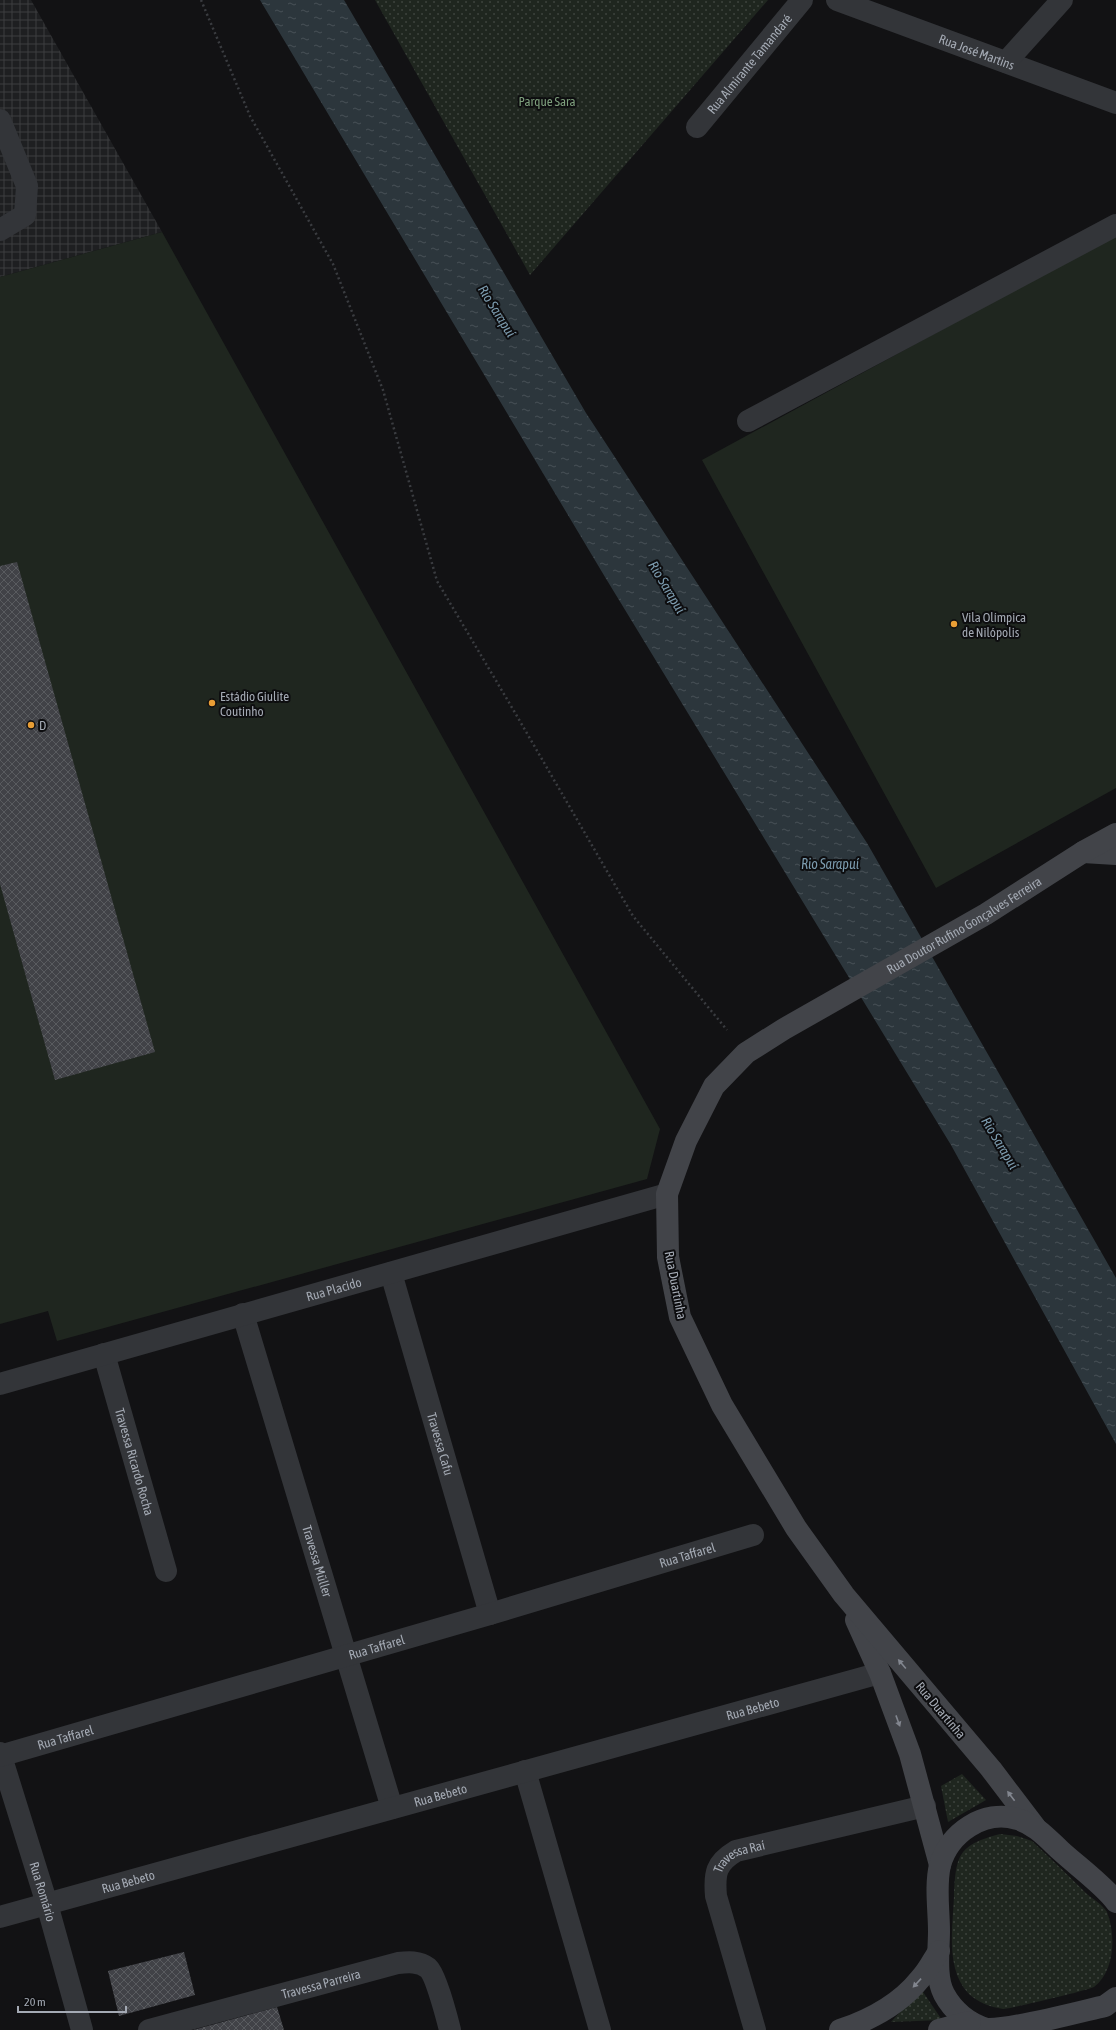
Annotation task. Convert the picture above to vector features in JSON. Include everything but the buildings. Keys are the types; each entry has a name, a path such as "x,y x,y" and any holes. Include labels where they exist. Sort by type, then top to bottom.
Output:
{"main road":[{"name":"Rua Doutor Rufino Gonçalves Ferreira","path":"811,1014 986,914 1083,852 1116,834"},
{"path":"1083,852 1116,854"},
{"name":"Rua Duartinha","path":"811,1014 746,1053 714,1086 686,1141 667,1194 668,1257 680,1317 722,1405 796,1528 844,1595 991,1769 1035,1827"},
{"name":"Rua Duartinha","path":"844,1595 880,1673 910,1754 926,1806 940,1865"},
{"path":"1112,2003 1010,2030 988,2029 970,2022 954,2010 943,1993 939,1973 940,1865 948,1847 961,1832 978,1821 997,1817 1017,1819 1035,1827 1115,1900"},
{"path":"840,2030 860,2023 898,2000 921,1979 939,1951"},
{"path":"939,2030 970,2022"}],"street":[{"name":"Rua Almirante Tamandaré","path":"697,127 802,0"},
{"name":"Rua José Martins","path":"837,0 1116,103"},
{"path":"1006,62 1062,0"},
{"path":"0,120 27,186 25,214 0,230"},
{"path":"748,421 1116,225"},
{"name":"Rua Placido","path":"0,1384 667,1194"},
{"name":"Travessa Cafu","path":"391,1273 490,1614"},
{"name":"Travessa Müller","path":"243,1314 392,1808"},
{"name":"Travessa Ricardo Rocha","path":"104,1354 166,1571"},
{"name":"Rua Taffarel","path":"0,1755 490,1614 753,1535"},
{"name":"Rua Bebeto","path":"0,1917 880,1673"},
{"name":"Rua Romário","path":"0,1755 47,1904 82,2030"},
{"path":"525,1771 600,2030"},
{"name":"Travessa Raí","path":"755,2030 716,1896 715,1879 718,1868 724,1858 736,1851 926,1806"},
{"name":"Travessa Parreira","path":"149,2030 398,1963 411,1962 421,1964 429,1969 434,1979 450,2030"}],"path":[{"path":"201,0 250,116 333,264 383,390 437,581 633,916 746,1053"}],"shaded area":[{"path":"0,0 31,0 162,232 0,277"}],"green space":[{"name":"Parque Sara","path":"375,0 768,0 530,275"},
{"name":"Estádio Giulite Coutinho","path":"162,232 660,1129 647,1179 57,1341 48,1311 0,1324 0,277"},
{"name":"Vila Olímpica de Nilópolis","path":"1116,235 1116,788 936,888 702,460"},
{"path":"962,1774 986,1800 948,1822 941,1786"},
{"path":"1000,1834 1017,1836 1032,1841 1107,1912 1112,1931 1112,1952 1106,1972 1094,1987 1079,1992 1003,2009 993,2007 975,1999 968,1993 961,1983 956,1972 952,1946 955,1882 958,1861 962,1854 975,1843"},
{"path":"921,1989 942,2020 891,2022"}],"water":[{"name":"Rio Sarapuí","path":"260,0 344,0 586,413 867,843 1116,1278 1116,1444 951,1145 605,577"}],"place":[{"name":"Vila Olímpica de Nilópolis","path":"954,624"},
{"name":"Estádio Giulite Coutinho","path":"212,703"},
{"name":"D","path":"31,725"}]}
